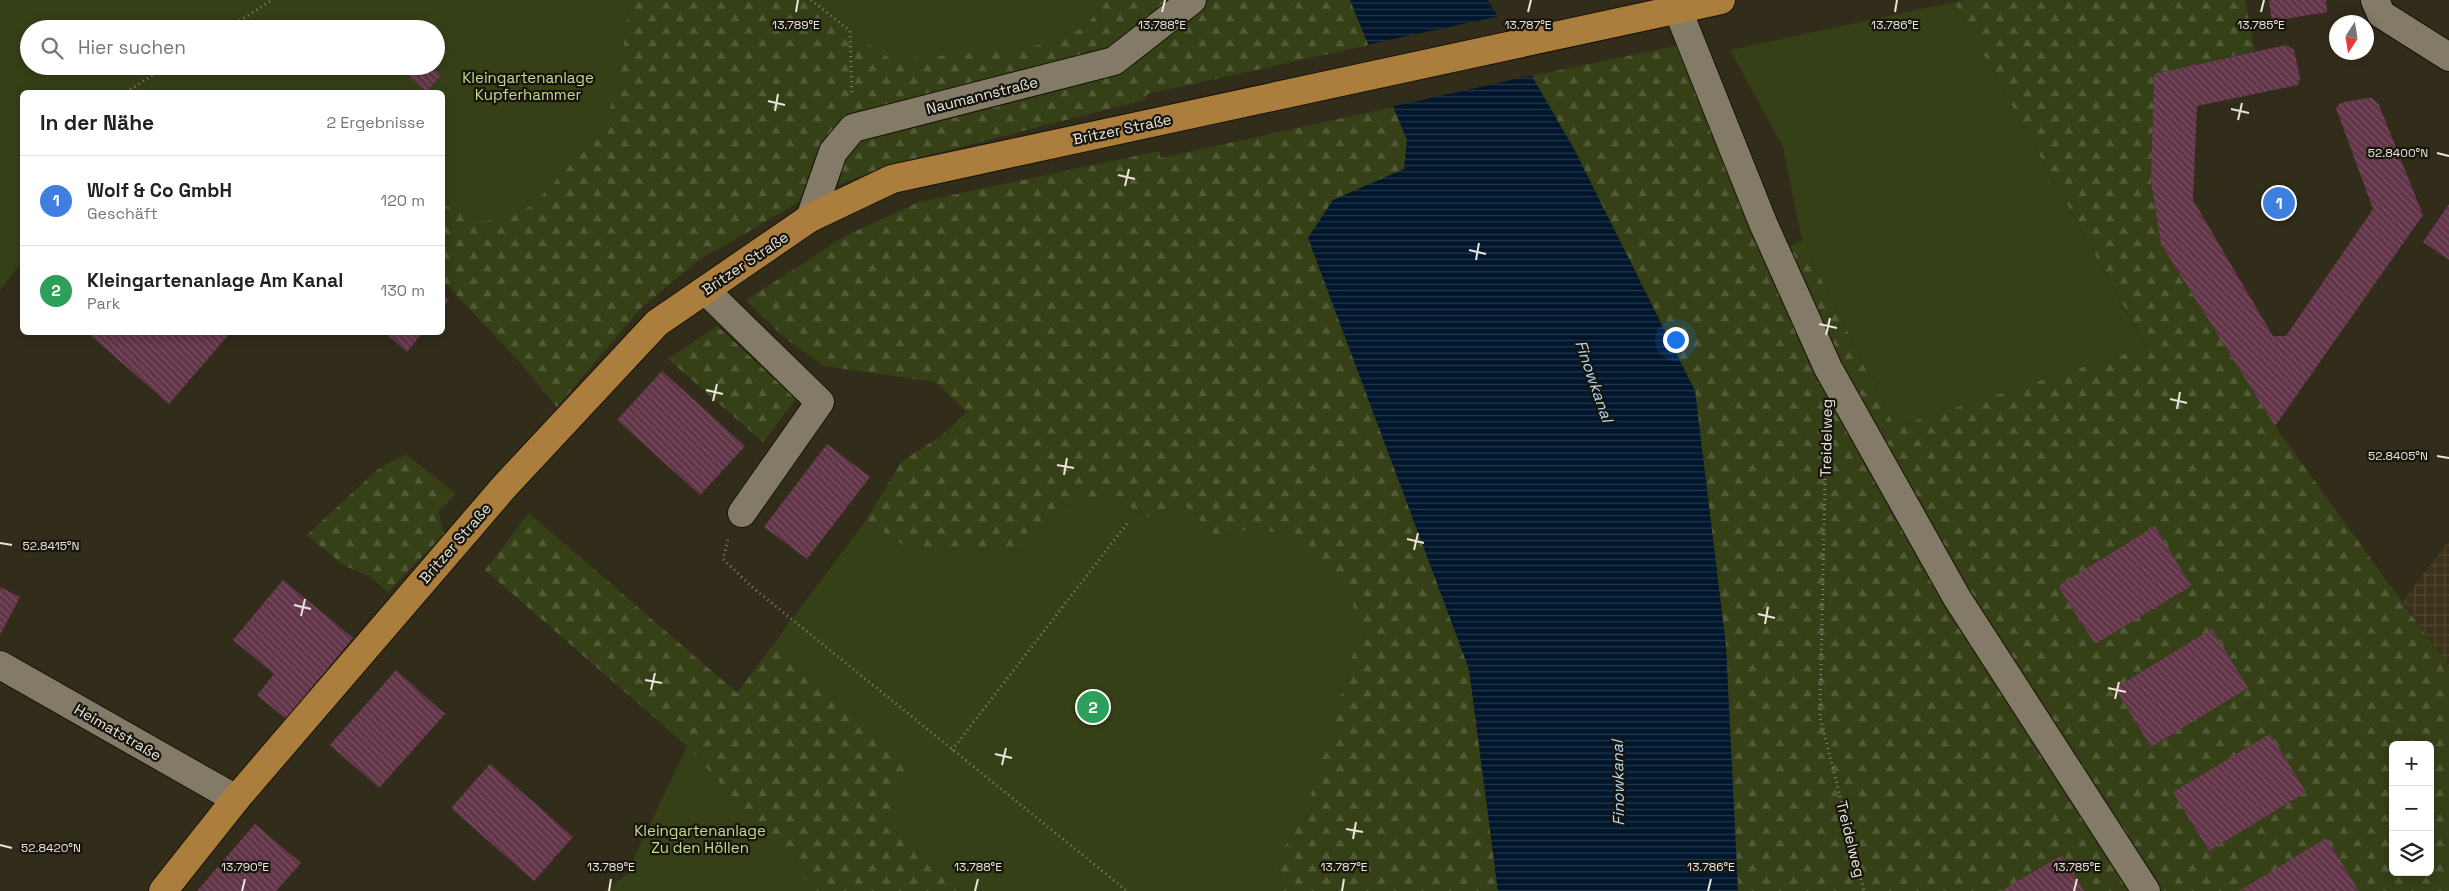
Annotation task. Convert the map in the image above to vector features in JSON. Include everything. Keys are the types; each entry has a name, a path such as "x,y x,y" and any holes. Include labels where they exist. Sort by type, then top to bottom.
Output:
{"main road":[{"name":"Britzer Straße","path":"163,891 236,799 415,590 557,429 657,323 810,218 892,179 1567,35 1676,4 1721,0"}],"street":[{"name":"Naumannstraße","path":"853,128 1114,61 1192,0"},
{"path":"2375,0 2381,14 2449,57"},
{"path":"1676,4 1763,223 1828,368 1957,598 2146,891"},
{"path":"810,218 833,152 853,128"},
{"path":"705,290 820,402 742,513"},
{"name":"Heimatstraße","path":"0,665 236,799"}],"path":[{"path":"241,20 272,0"},
{"path":"811,0 850,31 853,128"},
{"path":"129,90 153,75"},
{"name":"Treidelweg","path":"1826,428 1820,717 1864,891"},
{"path":"742,513 727,544 723,559 764,598 1127,891"},
{"path":"952,750 1129,521"}],"shaded area":[{"path":"2449,541 2449,667 2403,601"}],"green space":[{"name":"Kleingartenanlage Kupferhammer","path":"0,0 630,0 622,56 606,127 532,206 486,221 445,205 445,90 20,90 20,265 0,290"},
{"path":"630,0 805,0 894,61 1083,28 1108,0 1350,0 1369,45 1147,94 1144,100 894,164 815,193 699,260 641,308 557,407 515,357 445,283 445,205 486,221 622,56"},
{"path":"805,0 1108,0 1083,28 1047,44 894,61"},
{"path":"1966,0 2245,0 2255,51 2154,74 2151,182 2161,244 2275,426 2449,667 2449,891 1738,891 1726,646 1695,391 1574,149 1531,76 1690,43 1777,253 1802,240 1895,427 2146,346 1954,2"},
{"path":"1954,2 2146,347 1895,427 1802,240 1783,147 1730,50"},
{"path":"1393,107 1407,140 1404,169 1333,200 1309,238 1469,669 1498,891 1282,891 1278,856 1305,816 1254,528 1216,537 1180,501 1150,518 1106,495 1056,508 1029,551 906,547 866,520 902,461 941,436 967,412 935,382 824,366 785,338 746,300 847,235 919,202 1159,151 1161,158"},
{"path":"717,326 796,399 763,442 668,359"},
{"path":"406,454 456,494 438,511 444,534 388,592 369,576 343,565 307,535 377,470"},
{"path":"1106,495 1150,518 1180,501 1216,537 1254,528 1303,538 1351,598 1361,628 1305,816 1278,856 1282,891 962,891 891,827 896,793 922,768 772,646 866,520 906,547 1029,551 1056,508"},
{"path":"529,513 737,693 772,646 922,768 891,827 962,891 815,891 687,746 485,570"},
{"name":"Kleingartenanlage Zu den Höllen","path":"687,746 815,891 604,891 626,875"}],"water":[{"name":"Finowkanal","path":"1350,0 1488,0 1574,149 1695,391 1726,646 1738,891 1498,891 1469,669 1308,238 1333,200 1404,169 1407,140"}],"pier":[{"path":"1500,16 1534,75 1391,107 1366,45"}],"building":[{"path":"2269,0 2326,0 2327,12 2272,21"},
{"path":"2286,45 2294,50 2300,78 2298,85 2197,106 2193,200 2273,336 2286,336 2373,209 2336,108 2340,103 2372,98 2379,105 2423,215 2275,426 2161,244 2151,182 2154,74"},
{"path":"410,75 441,75 428,90 424,90 409,77"},
{"path":"2449,204 2449,260 2423,242"},
{"path":"92,335 228,335 169,404"},
{"path":"387,335 421,335 407,352"},
{"path":"662,371 745,446 700,495 617,420"},
{"path":"827,444 870,477 807,559 764,527"},
{"path":"2155,526 2191,586 2095,644 2058,586"},
{"path":"283,580 353,638 286,719 257,695 274,674 233,640"},
{"path":"0,587 20,597 0,635"},
{"path":"2212,629 2248,688 2151,747 2115,688"},
{"path":"396,670 445,714 379,788 330,745"},
{"path":"2270,734 2306,792 2209,851 2173,792"},
{"path":"490,764 573,837 534,881 451,808"},
{"path":"255,824 301,863 276,891 197,891"},
{"path":"2326,838 2359,891 2239,891"},
{"path":"2062,855 2084,891 2001,891"}],"place":[{"name":"Wolf & Co GmbH","path":"2279,203"},
{"name":"Kleingartenanlage Am Kanal","path":"1093,707"}]}
